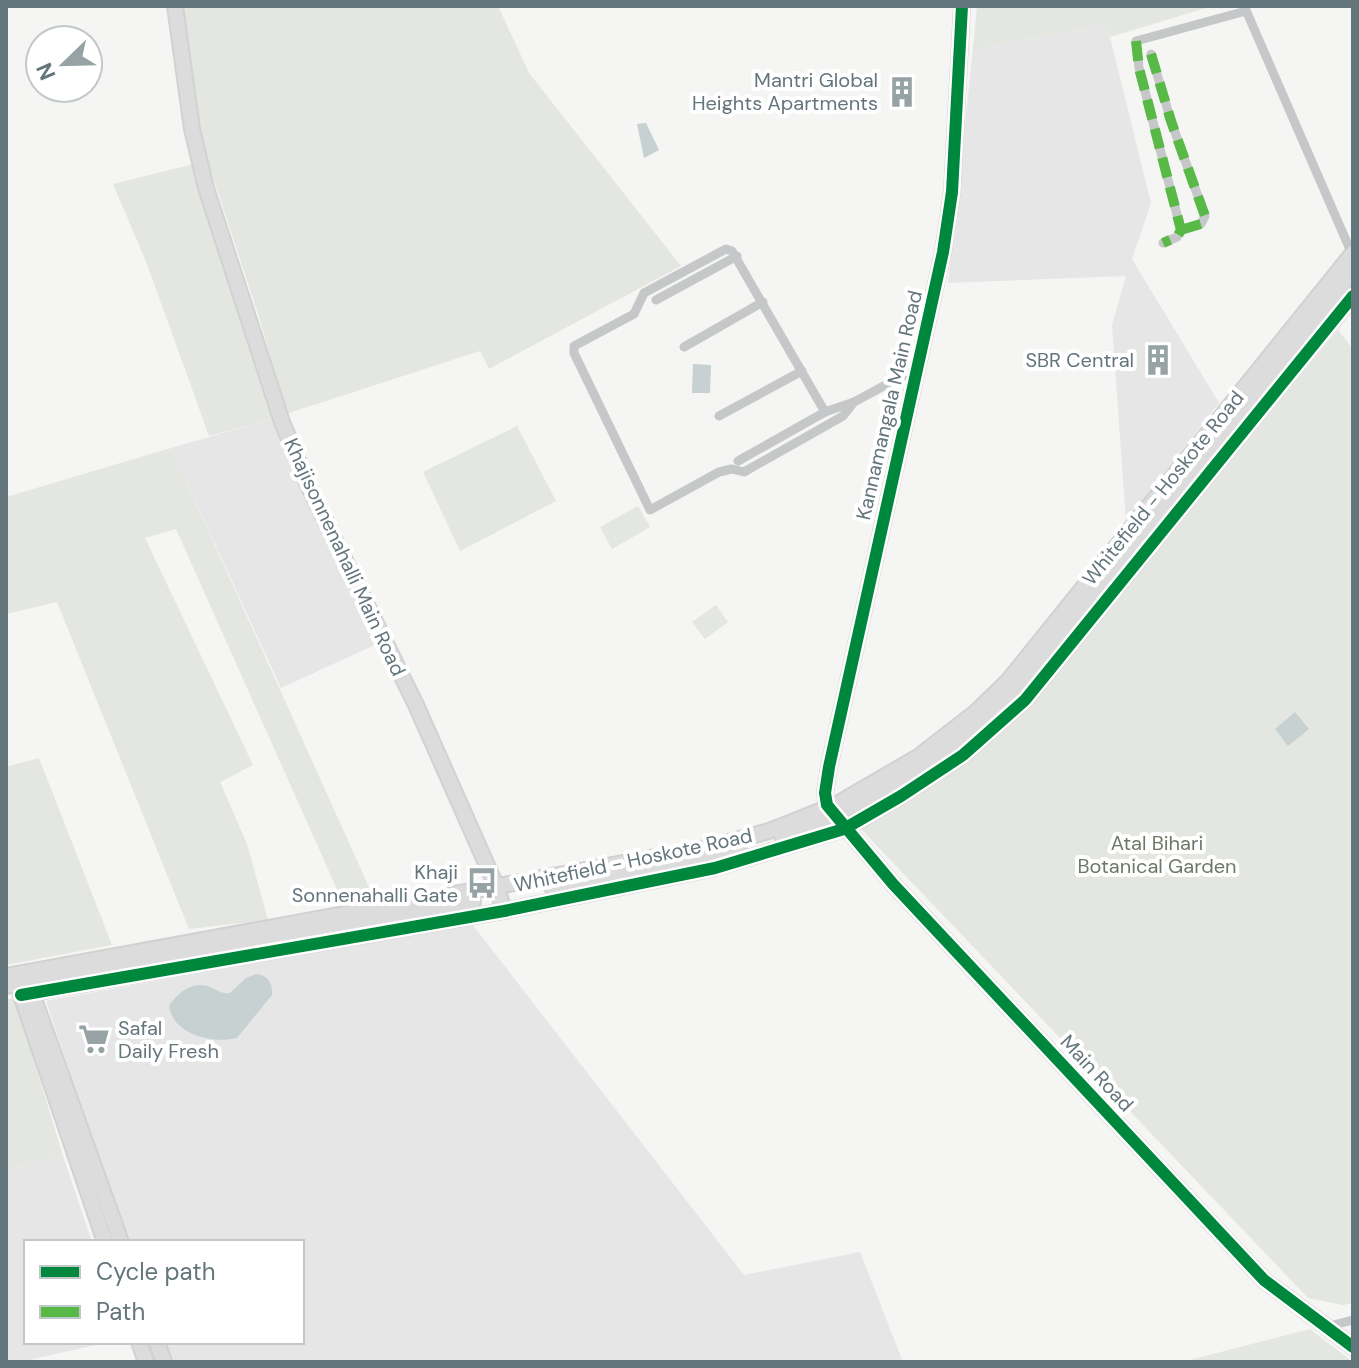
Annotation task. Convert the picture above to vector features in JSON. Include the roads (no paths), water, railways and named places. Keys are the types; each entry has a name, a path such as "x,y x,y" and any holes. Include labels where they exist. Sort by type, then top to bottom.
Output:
{"street":[{"name":"Khajisonnenahalli Main Road","path":"175,6 192,129 206,188 282,422 308,485 416,705 500,899"},
{"name":"Kannamangala Main Road","path":"831,812 825,793 829,767 938,278 951,203 962,6"},
{"path":"1181,230 1139,68 1136,41 1245,8 1353,253"},
{"path":"1151,54 1205,216 1201,224 1181,230 1177,237 1163,243"},
{"path":"825,412 737,256 726,249 644,293 634,314 574,346 574,353 650,510 719,472 732,469 744,472 843,416 854,402"},
{"name":"Whitefield - Hoskote Road","path":"831,812 918,757 976,712 1008,681 1353,253"},
{"path":"656,300 737,256"},
{"name":"Whitefield - Hoskote Road","path":"19,983 134,951 500,899 711,847 831,812 925,766 984,720 1015,690 1353,271"},
{"path":"120,1240 19,983 500,899 715,868 844,829 963,755 1025,700 1353,296"},
{"path":"684,347 763,302"},
{"path":"738,461 825,412 854,402 917,368"},
{"path":"719,416 802,371"},
{"name":"Main Road","path":"831,812 893,884 1264,1280 1353,1347"},
{"path":"49,1058 104,1240"},
{"path":"1326,1327 1353,1320"}],"place":[{"name":"Mantri Global Heights Apartments","path":"902,92"},
{"name":"SBR Central","path":"1158,360"},
{"name":"Khaji Sonnenahalli Gate","path":"482,883"},
{"name":"Safal Daily Fresh","path":"94,1039"}],"park label":[{"name":"Atal Bihari Botanical Garden","path":"1157,854"}]}
